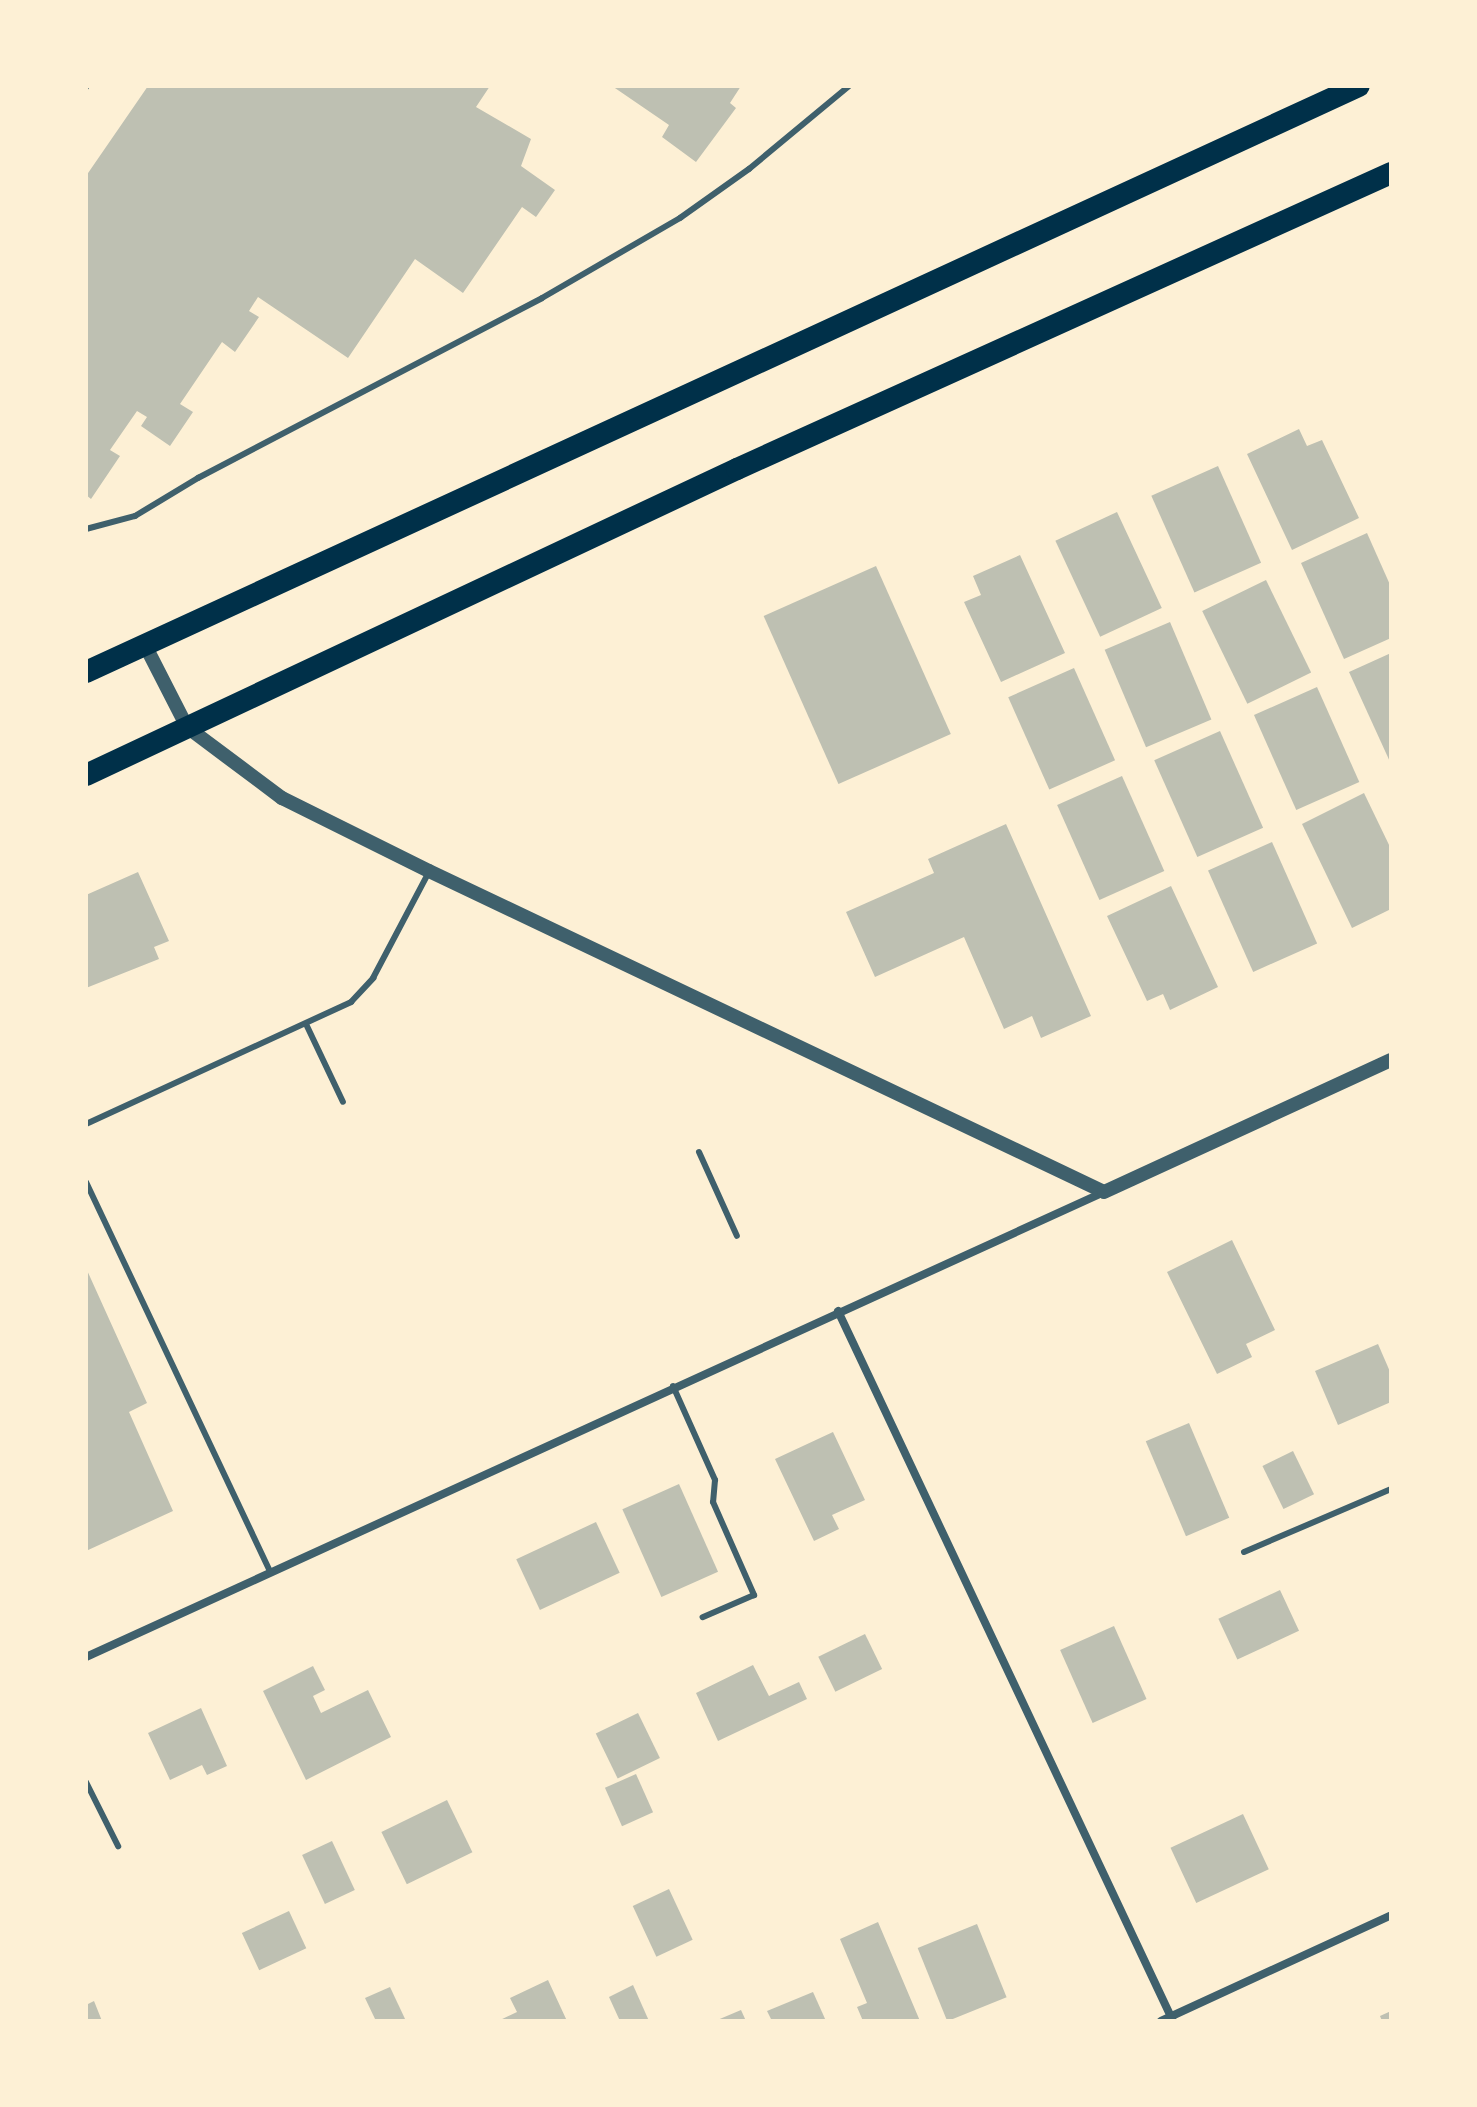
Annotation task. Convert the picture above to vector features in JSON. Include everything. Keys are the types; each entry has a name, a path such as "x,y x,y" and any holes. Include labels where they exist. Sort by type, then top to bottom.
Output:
{"highway":[{"path":"86,672 1359,86"},
{"path":"86,775 737,469 1391,173"}],"street":[{"path":"145,645 187,727 282,798 1104,1192"},
{"path":"86,1657 1391,1060"},
{"path":"838,1311 1172,2019"},
{"path":"1161,2021 1172,2019 1391,1915"}],"lane":[{"path":"86,529 135,516 198,478 542,298 680,218 749,169 849,86"},
{"path":"86,1124 351,1002 373,978 429,871"},
{"path":"306,1024 343,1102"},
{"path":"699,1152 737,1236"},
{"path":"86,1182 270,1572"},
{"path":"673,1386 715,1480 713,1502 754,1595 703,1617"},
{"path":"1244,1552 1391,1489"},
{"path":"86,1782 118,1846"}],"building":[{"path":"148,86 490,86 476,107 531,139 521,166 555,190 536,217 522,207 463,293 415,259 348,358 258,297 249,311 259,317 235,352 222,342 180,404 193,412 170,446 141,426 147,417 137,411 110,450 120,456 91,499 86,495 86,176"},
{"path":"612,86 741,86 730,103 736,108 696,162 662,137 669,125"},
{"path":"1299,429 1307,446 1322,440 1359,518 1292,550 1247,454"},
{"path":"1218,466 1261,563 1194,593 1151,496"},
{"path":"1117,512 1162,608 1100,637 1055,541"},
{"path":"1367,533 1391,587 1391,638 1344,659 1301,563"},
{"path":"1020,555 1065,653 1001,682 964,602 981,595 973,576"},
{"path":"876,566 951,734 838,784 764,616"},
{"path":"1266,580 1311,673 1247,704 1202,611"},
{"path":"1170,622 1211,720 1146,747 1105,650"},
{"path":"1391,653 1391,764 1349,672"},
{"path":"1074,668 1115,760 1049,790 1008,697"},
{"path":"1317,687 1359,782 1296,810 1254,715"},
{"path":"1220,731 1263,828 1197,857 1154,760"},
{"path":"1122,776 1164,871 1099,900 1057,805"},
{"path":"1364,793 1391,849 1391,909 1352,928 1302,824"},
{"path":"1006,824 1091,1016 1041,1038 1032,1016 1004,1029 964,937 875,977 846,912 934,873 928,859"},
{"path":"1272,842 1317,943 1253,972 1208,870"},
{"path":"138,872 169,941 154,947 159,959 86,988 86,895"},
{"path":"1171,886 1218,987 1170,1010 1163,994 1147,1001 1107,916"},
{"path":"1232,1240 1275,1330 1246,1344 1252,1357 1217,1374 1167,1272"},
{"path":"86,1268 147,1403 129,1412 173,1511 86,1551"},
{"path":"1378,1344 1391,1374 1391,1402 1338,1425 1315,1371"},
{"path":"1189,1423 1229,1518 1186,1536 1146,1441"},
{"path":"833,1432 865,1500 832,1515 839,1529 814,1541 775,1459"},
{"path":"1293,1451 1314,1494 1283,1509 1262,1466"},
{"path":"679,1484 718,1572 661,1597 622,1509"},
{"path":"596,1522 620,1573 540,1610 516,1559"},
{"path":"1280,1590 1299,1631 1237,1660 1218,1619"},
{"path":"1114,1626 1147,1699 1093,1723 1060,1650"},
{"path":"865,1634 882,1669 835,1692 818,1657"},
{"path":"753,1665 769,1696 799,1682 807,1699 718,1741 696,1693"},
{"path":"313,1666 325,1690 313,1696 321,1713 368,1690 391,1737 306,1780 263,1691"},
{"path":"201,1708 227,1766 207,1775 202,1765 170,1780 148,1733"},
{"path":"638,1713 660,1758 618,1779 596,1734"},
{"path":"636,1774 653,1812 622,1826 605,1788"},
{"path":"447,1800 472,1852 407,1884 381,1832"},
{"path":"1243,1814 1269,1869 1196,1903 1170,1848"},
{"path":"332,1841 355,1890 325,1904 302,1855"},
{"path":"669,1889 693,1940 656,1957 633,1906"},
{"path":"289,1911 306,1948 259,1970 242,1933"},
{"path":"878,1922 920,2021 863,2021 857,2007 867,2003 840,1939"},
{"path":"977,1924 1007,1997 947,2021 918,1948"},
{"path":"548,1980 567,2021 498,2021 517,2012 510,1998"},
{"path":"633,1985 649,2021 620,2021 609,1997"},
{"path":"390,1987 406,2021 376,2021 365,1998"},
{"path":"813,1992 826,2021 772,2021 767,2011"},
{"path":"94,2001 102,2021 86,2021 86,2005"},
{"path":"741,2010 746,2021 715,2021"},
{"path":"1391,2011 1391,2021 1382,2021 1380,2016"}]}
